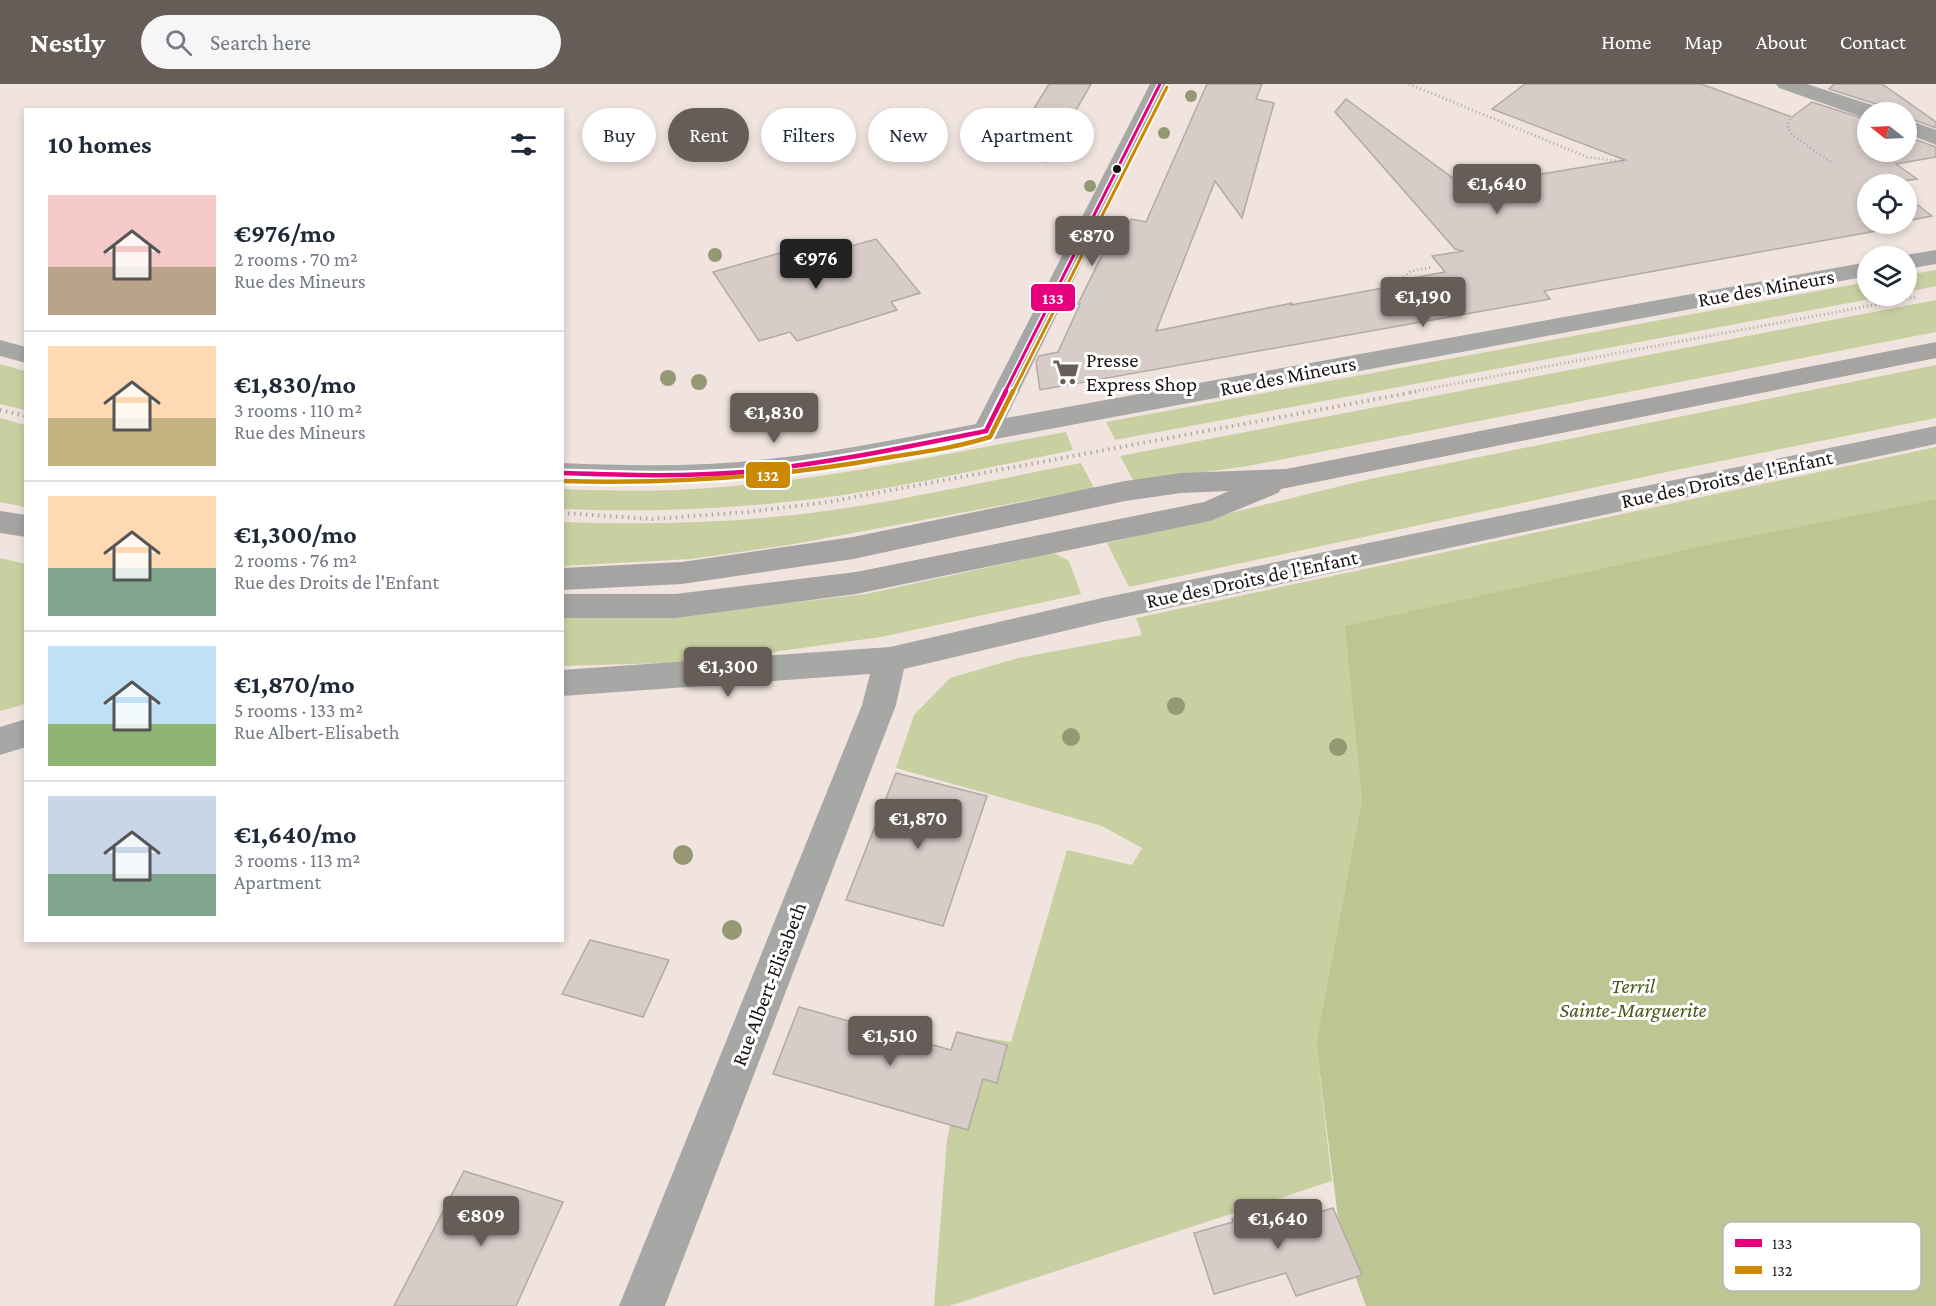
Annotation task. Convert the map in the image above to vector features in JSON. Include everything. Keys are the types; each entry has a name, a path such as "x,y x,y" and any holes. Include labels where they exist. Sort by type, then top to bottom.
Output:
{"highway":[{"path":"564,579 681,573 853,548 1125,491 1181,483 1286,479 1936,350"},
{"path":"564,606 675,606 856,583 1210,511 1286,479"},
{"path":"0,522 24,526"}],"street":[{"path":"986,431 1160,84"},
{"path":"1786,84 1857,108"},
{"path":"1917,130 1936,138"},
{"path":"1917,260 1936,256"},
{"name":"Rue des Mineurs","path":"564,473 603,475 736,472 866,455 1857,271"},
{"path":"0,348 24,354"},
{"name":"Rue des Droits de l'Enfant","path":"564,683 890,660 1102,610 1936,435"},
{"name":"Rue Albert-Elisabeth","path":"642,1306 879,705 890,660"},
{"path":"0,741 24,734"}],"path":[{"path":"1409,84 1587,157 1626,162"},
{"path":"1818,95 1788,121 1788,130 1831,162"},
{"path":"1432,267 1411,270 1405,273 1402,279 1454,345"},
{"path":"0,410 24,416"}],"green space":[{"path":"1936,270 1936,286 1917,290 1917,273"},
{"path":"1857,284 1857,301 1115,440 1106,422"},
{"path":"1936,300 1936,332 1248,466 1134,482 1120,456 1905,306 1917,306 1917,304"},
{"path":"0,364 24,371 24,410 0,404"},
{"path":"1936,365 1936,418 1686,468 1129,587 1107,543 1370,479"},
{"path":"0,418 24,425 24,507 0,502"},
{"path":"1066,432 1073,450 926,481 814,499 697,509 564,509 564,489 654,491 691,489 799,479"},
{"path":"1936,447 1936,499 1735,539 1362,798 1316,1043 1332,1181 949,1306 934,1306 947,1140 968,1035 1011,1042 1067,850 1132,865 1142,848 1102,826 896,768 914,715 950,678 1018,658 1142,635 1136,618"},
{"path":"1081,463 1094,488 789,545 691,559 564,566 564,522 694,522 760,518 890,501"},
{"name":"Terril Sainte-Marguerite","path":"1936,499 1936,1306 1366,1306 1340,1234 1316,1043 1362,798 1345,626 1735,539"},
{"path":"1054,553 1069,561 1081,594 881,637 701,662 564,666 564,615 681,616 866,594"},
{"path":"0,558 24,564 24,704 0,711"}],"building":[{"path":"1049,84 1091,84 1077,108 1034,108"},
{"path":"1207,84 1262,84 1256,99 1274,103 1242,218 1215,181 1156,331 1292,303 1291,305 1410,283 1407,279 1445,272 1432,256 1464,251 1455,249 1335,112 1346,99 1465,187 1625,160 1492,109 1525,84 1701,84 1792,117 1812,102 1857,116 1857,162 1907,162 1896,164 1910,174 1857,174 1857,234 1859,234 1544,291 1550,299 1040,390 1036,362 1039,356 1058,352 1080,304 1078,304 1107,245 1118,248 1131,219 1146,222"},
{"path":"1834,84 1882,84 1908,102 1870,102 1829,89"},
{"path":"1917,109 1936,122 1936,128 1917,121"},
{"path":"1917,140 1936,147 1936,157 1917,160"},
{"path":"1917,204 1932,216 1917,219"},
{"path":"876,239 920,293 891,302 897,310 797,341 790,332 759,341 713,272 790,250 797,261"},
{"path":"896,773 987,796 943,926 846,900"},
{"path":"590,940 669,960 643,1017 562,994"},
{"path":"799,1007 951,1050 957,1032 1007,1045 997,1083 983,1079 968,1130 773,1074"},
{"path":"464,1171 563,1202 516,1306 394,1306"},
{"path":"1299,1200 1306,1216 1333,1208 1362,1275 1296,1296 1286,1273 1214,1294 1194,1233 1233,1222 1232,1219"}],"transit line":[{"name":"133","path":"986,431 1160,84"},
{"name":"132","path":"564,481 691,481 777,474 862,463 990,437 1167,87"},
{"name":"133","path":"564,473 666,475 743,472 851,457 986,431"}],"place":[{"name":"Presse Express Shop","path":"1066,372"}]}
